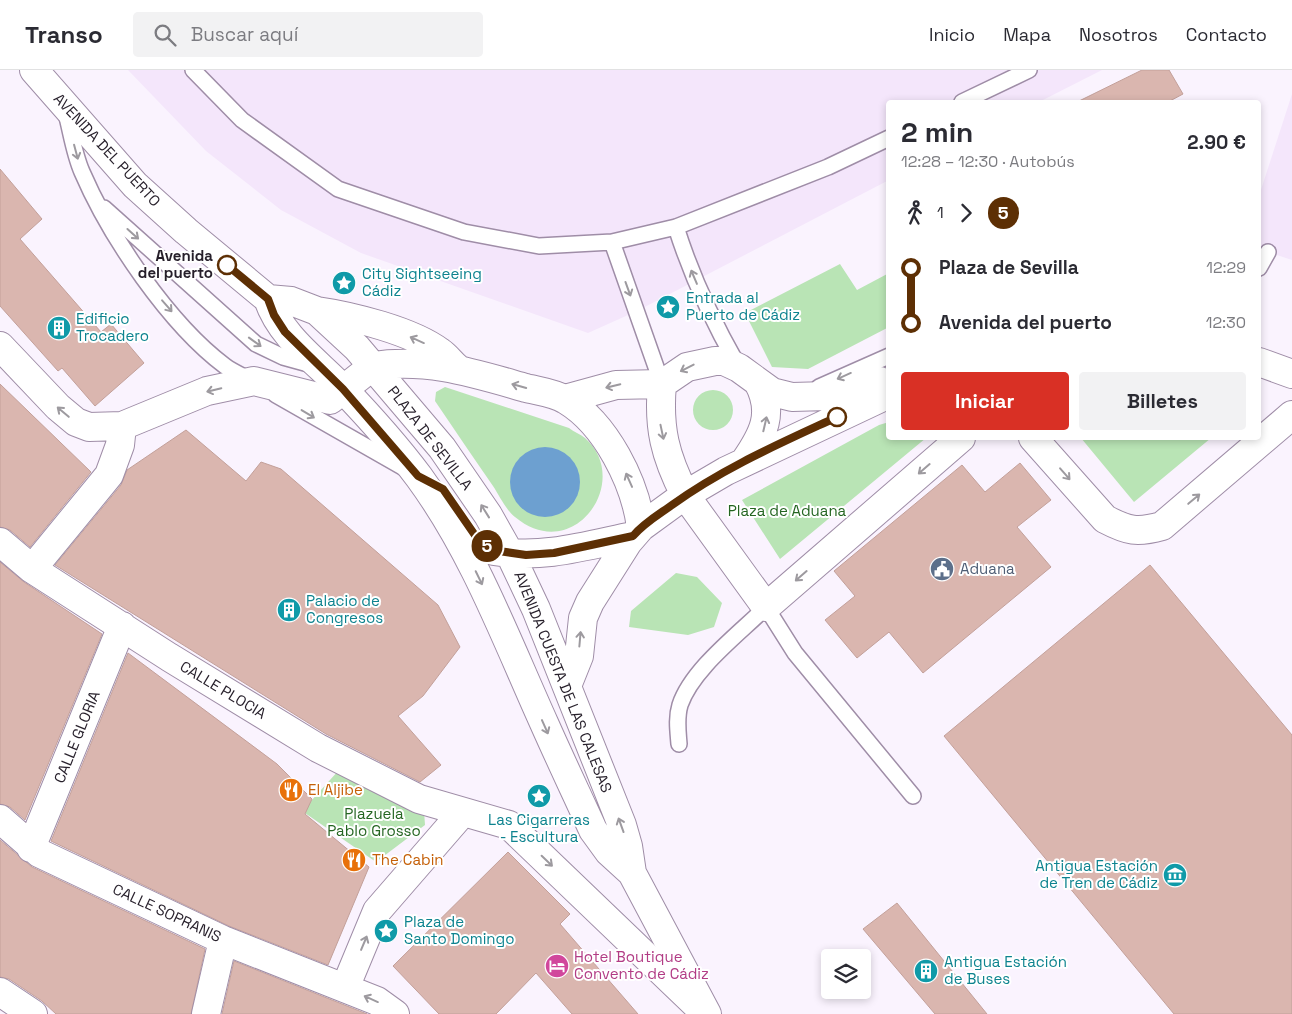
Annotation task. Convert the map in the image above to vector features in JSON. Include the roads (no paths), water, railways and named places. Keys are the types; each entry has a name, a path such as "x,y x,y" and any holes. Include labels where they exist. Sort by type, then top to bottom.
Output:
{"street":[{"name":"AVENIDA DEL PUERTO","path":"37,72 135,185 186,231 268,299"},
{"path":"1,349 58,407 76,422 89,428 122,426 207,391 254,381 330,400 373,366 357,348 317,311 291,301 268,299"},
{"name":"AVENIDA CUESTA DE LAS CALESAS","path":"268,299 274,315 285,332 343,389 418,476 465,550 512,649 543,723 593,830 609,852 632,872"},
{"name":"PLAZA DE SEVILLA","path":"317,311 349,316 418,340 439,351 457,368"},
{"path":"565,399 616,385 662,384 687,367 701,362 724,362 749,375 772,392 792,397 827,396 849,392 886,380"},
{"path":"1261,363 1292,372"},
{"name":"PLAZA DE SEVILLA","path":"373,366 424,364 457,368 565,399 596,426 618,458 632,487 637,531"},
{"name":"PLAZA DE SEVILLA","path":"373,366 442,448 488,515 510,554"},
{"path":"745,461 762,434 766,423 766,402 749,375"},
{"path":"662,384 660,423 670,465 685,495 766,607 959,440"},
{"path":"567,686 579,656 583,618 590,602 637,531 685,495 745,461 886,395"},
{"path":"1035,440 1104,519 1120,527 1142,531 1162,526 1292,415"},
{"path":"32,569 109,475 120,445 122,426"},
{"name":"AVENIDA CUESTA DE LAS CALESAS","path":"418,476 443,489 479,541 492,550 510,554 567,686 622,824 632,872 706,1014"},
{"path":"510,554 554,553 637,531"},
{"name":"CALLE PLOCIA","path":"0,542 32,569 318,748 419,799 510,826 706,1014"},
{"name":"CALLE GLORIA","path":"31,848 122,626"},
{"path":"345,988 377,911 462,812"},
{"name":"CALLE SOPRANIS","path":"0,819 31,848 223,940 377,1001 395,1014"},
{"path":"206,1014 223,940"},
{"path":"0,992 33,1014"}],"lane":[{"path":"192,70 242,120 338,189 464,232 538,246 612,242 676,227 828,167 886,139"},
{"path":"966,100 1029,70"},
{"path":"64,105 81,171 112,232 149,285 192,335 226,366 418,476"},
{"path":"97,202 256,344 283,357 321,368"},
{"path":"676,227 687,261 718,332 749,375"},
{"path":"612,242 662,384"},
{"path":"1261,264 1268,252"},
{"path":"792,397 886,357"},
{"path":"679,744 678,724 680,706 687,690 708,664 766,607 795,653 913,796"}],"water":[{"path":"545,447 564,453 574,463 580,482 574,501 564,511 545,517 526,511 516,501 510,482 516,463 526,453"}],"place":[{"name":"Avenida del puerto","path":"227,265"},
{"name":"City Sightseeing Cádiz","path":"344,283"},
{"name":"Entrada al Puerto de Cádiz","path":"668,307"},
{"name":"Edificio Trocadero","path":"59,328"},
{"name":"Aduana","path":"942,569"},
{"name":"Palacio de Congresos","path":"289,610"},
{"name":"El Aljibe","path":"291,790"},
{"name":"Las Cigarreras - Escultura","path":"539,796"},
{"name":"The Cabin","path":"354,860"},
{"name":"Antigua Estación de Tren de Cádiz","path":"1175,875"},
{"name":"Plaza de Santo Domingo","path":"386,931"},
{"name":"Hotel Boutique Convento de Cádiz","path":"557,966"},
{"name":"Antigua Estación de Buses","path":"926,971"}],"park label":[{"name":"Plaza de Aduana","path":"787,511"},
{"name":"Plazuela Pablo Grosso","path":"374,822"}]}
